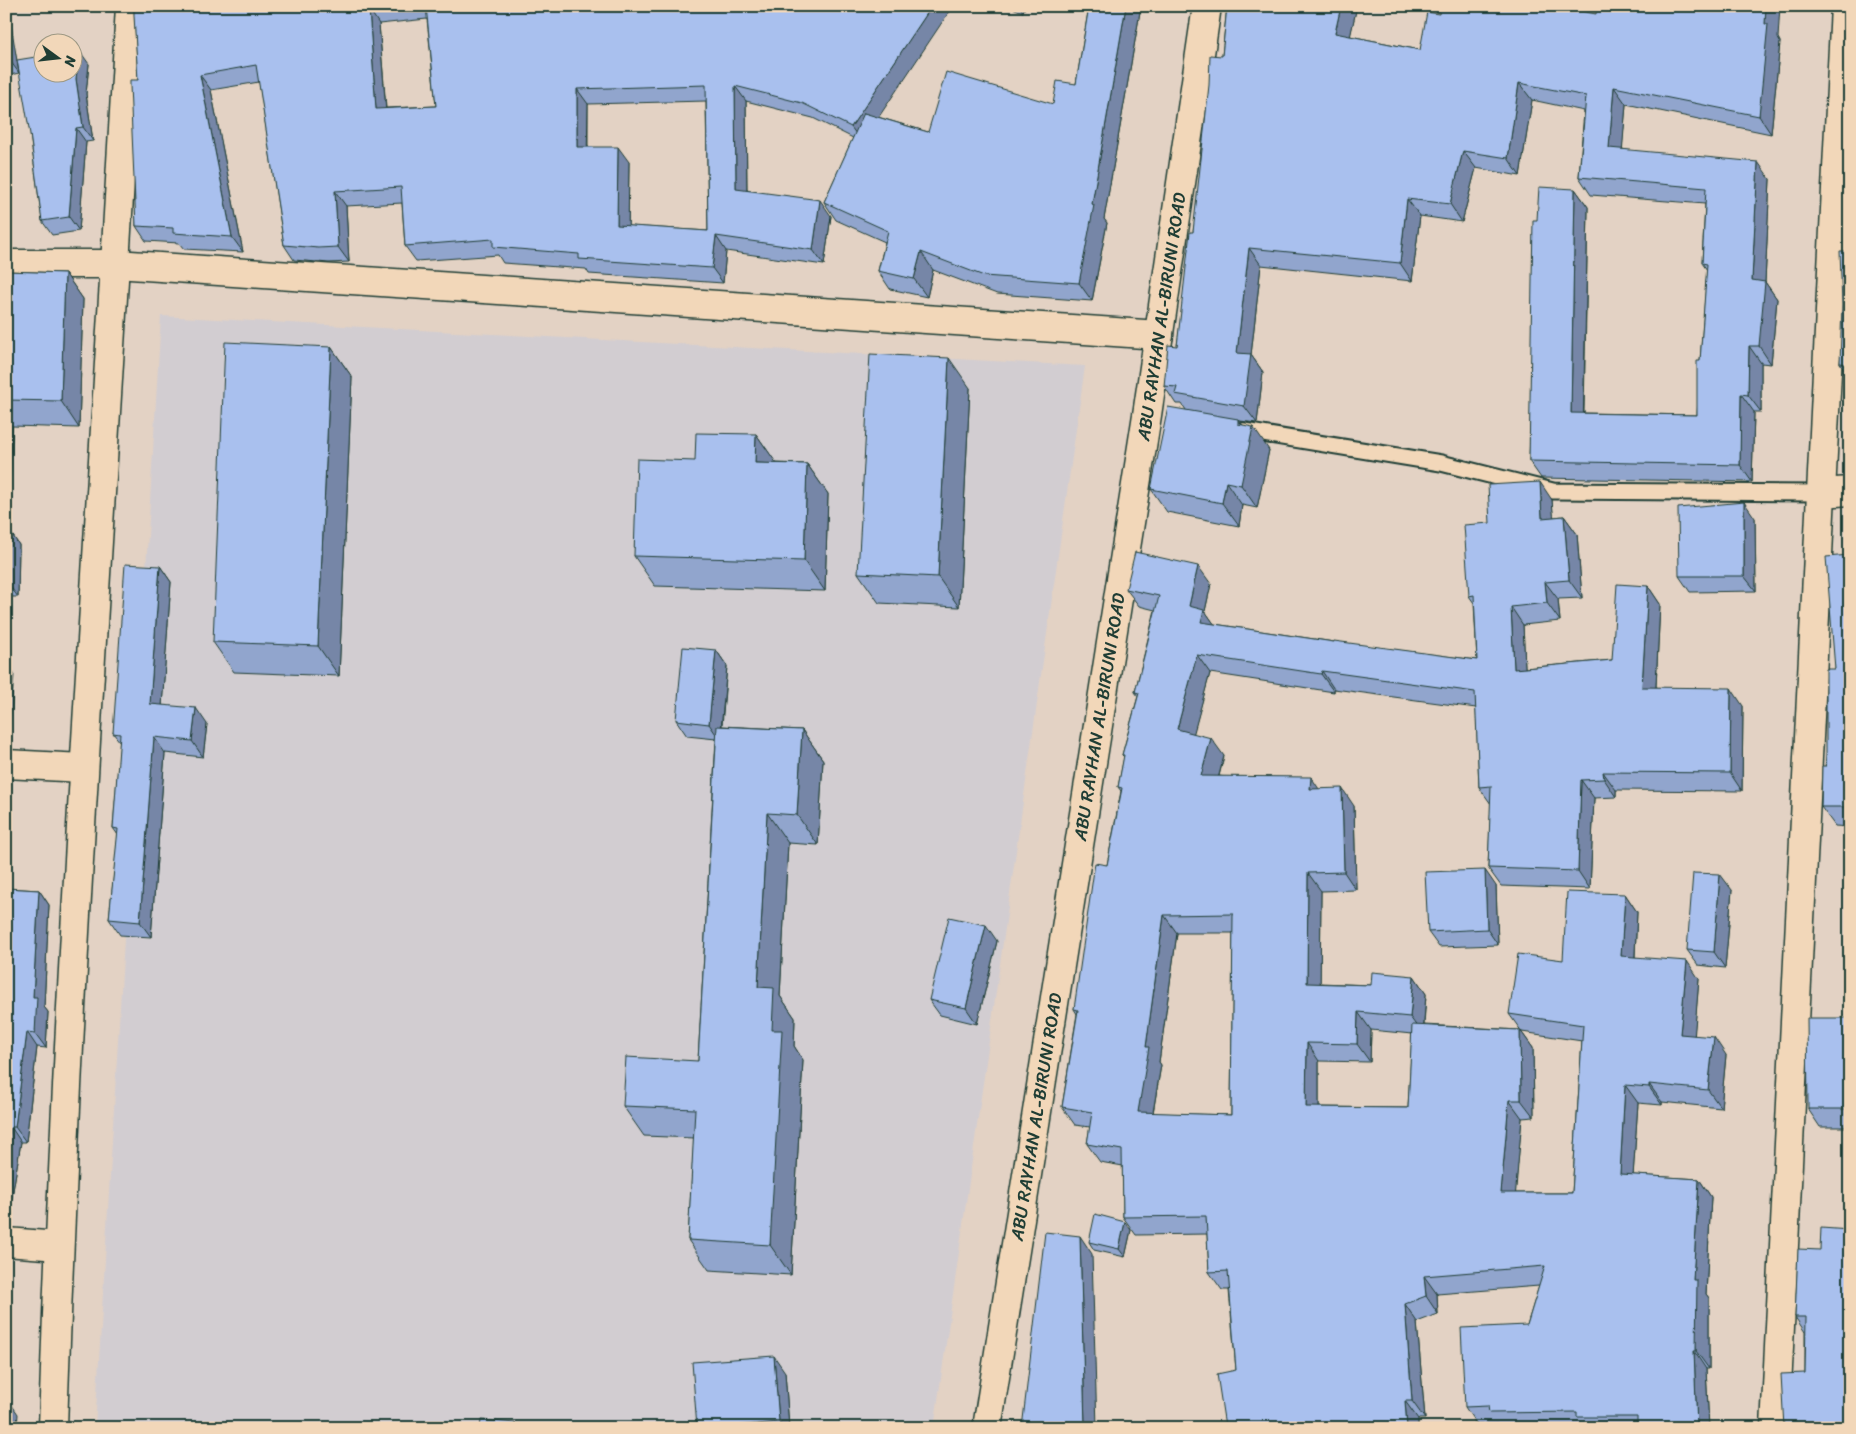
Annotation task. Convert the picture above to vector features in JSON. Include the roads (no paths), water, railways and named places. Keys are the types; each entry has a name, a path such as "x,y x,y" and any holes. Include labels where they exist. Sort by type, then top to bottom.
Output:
{"street":[{"path":"53,1428 59,1246 83,768 116,264 130,6"},
{"name":"ABU RAYHAN AL-BIRUNI ROAD","path":"987,1428 1152,415 1159,335 1207,6"},
{"path":"1775,1428 1844,6"},
{"path":"6,264 116,264 1159,335"},
{"path":"1821,494 1850,491"},
{"path":"6,764 83,768"},
{"path":"6,1242 59,1246"}],"lane":[{"path":"1226,428 1441,464 1553,491 1821,494"}]}
